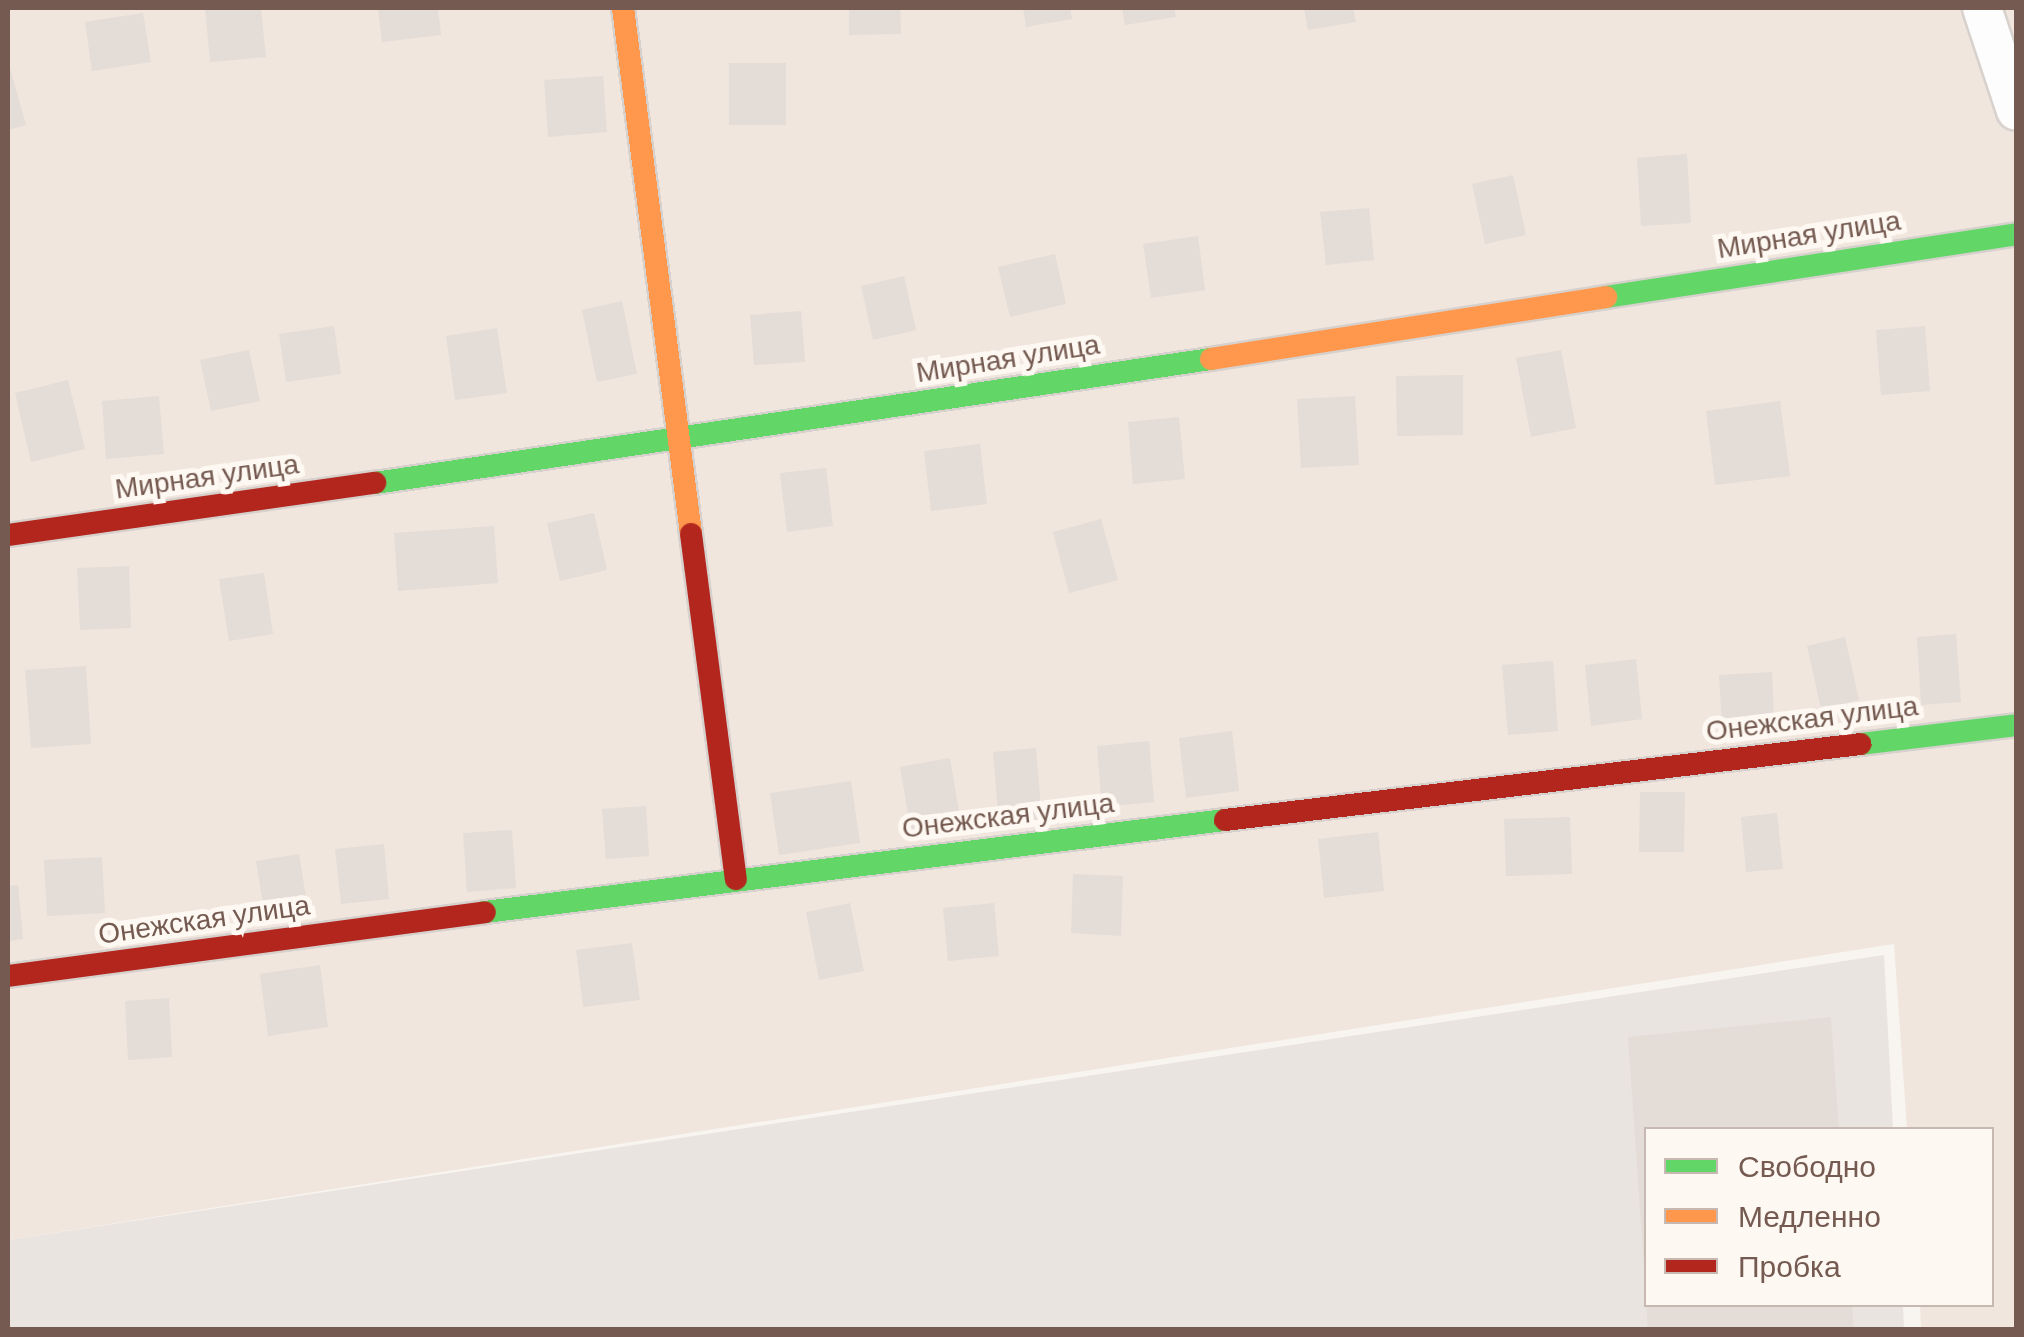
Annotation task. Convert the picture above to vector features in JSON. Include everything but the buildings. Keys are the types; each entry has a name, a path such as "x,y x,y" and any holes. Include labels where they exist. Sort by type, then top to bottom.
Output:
{"street":[{"path":"624,8 736,879"},
{"path":"1982,8 2016,111"},
{"name":"Мирная улица","path":"8,535 678,441 2016,234"},
{"name":"Онежская улица","path":"8,976 736,879 2016,724"}],"shaded area":[{"path":"8,8 2016,8 2016,1329 1921,1329 1920,1307 1994,1307 1994,1127 1907,1127 1894,944 8,1240"},
{"path":"1884,955 1893,1127 1644,1127 1644,1307 1903,1307 1904,1329 8,1330 8,1240"}],"traffic: fast":[{"path":"1606,297 2016,234"},
{"path":"375,483 1211,359"},
{"path":"1860,744 2016,725"},
{"path":"485,912 1225,820"}],"traffic: slow":[{"path":"623,8 691,534"},
{"path":"1211,359 1606,297"}],"traffic: jam":[{"path":"8,535 375,483"},
{"path":"691,534 736,879"},
{"path":"1225,820 1860,744"},
{"path":"8,976 485,912"}]}
